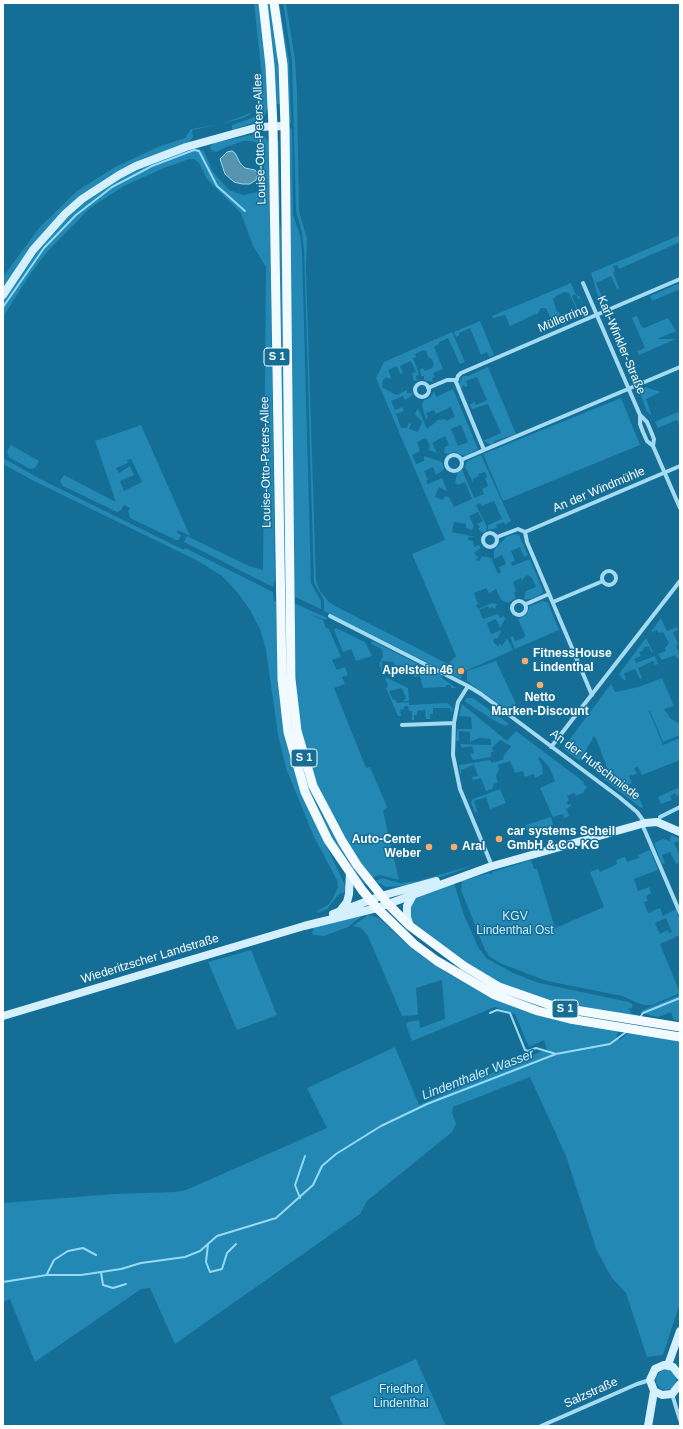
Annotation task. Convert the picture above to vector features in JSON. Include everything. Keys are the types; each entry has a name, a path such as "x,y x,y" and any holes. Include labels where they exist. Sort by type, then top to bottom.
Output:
{"main road":[{"name":"Louise-Otto-Peters-Allee","path":"263,3 270,66 273,126 283,702 292,750 313,810 328,840 371,900"},
{"name":"Louise-Otto-Peters-Allee","path":"274,3 283,65 285,126 289,597 292,700 297,731 308,774 322,805 342,841 381,896"},
{"name":"S 1","path":"381,896 410,926 464,966 499,986 556,1007 633,1024 680,1037"},
{"name":"S 1","path":"371,900 377,908 425,953 460,976 495,995 554,1015 633,1024 680,1027"}],"street":[{"path":"3,295 33,250 46,234 65,214 102,185 136,166 161,156 258,127 285,126"},
{"name":"Müllerring","path":"428,388 447,380 456,380 461,373 680,279"},
{"name":"Karl-Winkler-Straße","path":"583,283 640,415 647,422 654,439 653,446"},
{"path":"461,460 680,367"},
{"path":"456,380 457,386 484,450"},
{"name":"Karl-Winkler-Straße","path":"640,415 640,424 643,432 653,446 666,472 680,508"},
{"name":"An der Windmühle","path":"497,537 518,529 525,532 680,466"},
{"path":"525,532 527,542 592,694"},
{"path":"553,602 602,581"},
{"path":"551,747 680,581"},
{"path":"526,604 549,594"},
{"name":"An der Hufschmiede","path":"330,616 468,686 637,812 644,823 680,913"},
{"path":"468,686 458,702 454,723 453,754 457,778 488,867"},
{"path":"402,725 454,723"},
{"path":"660,817 680,807"},
{"path":"644,823 657,822 680,832"},
{"name":"Wiederitzscher Landstraße","path":"3,1016 304,926 377,908 488,867 644,823"},
{"name":"Wiederitzscher Landstraße","path":"304,926 381,896 470,870 488,867"},
{"path":"340,912 349,894 350,872"},
{"path":"410,926 407,917 407,906 413,895"},
{"path":"668,1365 680,1331"},
{"path":"648,1426 654,1391 650,1380 655,1369 659,1366 668,1365 677,1370 680,1375"},
{"name":"Salzstraße","path":"541,1426 637,1384 650,1380"},
{"path":"654,1391 662,1395 672,1394 680,1384"},
{"path":"672,1394 680,1420"},
{"path":"648,1426 662,1395"}],"green space":[{"path":"254,3 260,3 269,105 265,115 255,122 232,130 232,125 255,117 259,112 260,96 263,87"},
{"path":"267,3 269,3 277,51 280,104 276,104"},
{"path":"276,3 279,3 289,60 291,123 288,124"},
{"path":"283,3 286,3 295,60 299,211 307,239 306,269 316,581 320,591 329,602 337,607 448,664 456,656 412,554 445,540 376,378 384,362 452,332 465,362 460,364 448,338 439,342 439,344 434,347 443,369 433,373 435,377 432,378 433,382 424,380 424,376 421,376 420,369 423,368 425,371 432,368 434,364 431,358 428,357 426,351 423,350 415,354 416,357 413,358 419,375 416,376 417,381 414,381 412,373 416,372 411,361 400,366 403,373 400,374 397,366 388,370 391,377 390,379 386,377 383,380 382,387 396,395 407,390 407,393 412,393 413,395 405,400 403,396 391,401 395,410 402,407 404,411 396,414 401,428 407,428 409,423 411,424 409,429 418,432 422,422 415,414 418,408 427,429 438,420 445,419 446,421 455,417 451,407 436,414 434,410 426,413 428,418 426,419 422,407 423,401 431,397 434,391 436,397 453,389 478,449 465,456 455,452 447,454 444,453 445,447 449,445 445,436 432,443 437,453 429,450 430,446 426,438 417,442 420,451 412,455 416,464 424,461 424,456 442,462 444,469 436,475 433,467 424,471 428,480 426,481 428,484 442,478 447,491 439,487 435,497 443,500 445,496 449,497 454,507 472,499 465,482 458,485 455,483 457,473 462,469 474,498 484,494 482,489 488,486 485,478 487,477 485,472 478,474 479,476 473,479 473,482 465,467 467,461 481,455 511,521 505,525 504,522 496,525 497,528 488,530 488,525 502,519 494,501 482,506 480,503 476,505 487,527 486,531 483,533 478,529 480,527 477,524 483,521 478,512 469,516 474,526 472,530 466,528 466,524 454,522 452,532 476,537 468,537 468,540 473,541 474,547 479,545 481,548 474,553 478,557 476,560 479,561 482,556 491,558 498,574 501,572 499,567 506,564 502,555 494,559 494,550 506,537 515,534 519,535 528,555 524,557 520,547 511,551 515,561 511,562 512,566 530,559 543,591 541,594 531,599 524,599 526,591 536,587 532,578 528,575 524,577 522,581 521,578 513,582 516,591 514,593 516,598 508,603 501,600 496,589 489,593 486,588 474,593 478,604 476,605 478,609 492,603 497,604 495,609 492,607 489,609 488,606 479,610 483,619 498,614 500,618 504,616 505,619 500,628 496,619 487,623 491,634 502,630 497,639 495,638 493,641 494,643 498,646 500,644 502,646 507,638 513,650 463,672 461,679 324,611 324,600 314,583 304,250 302,233 296,211 292,61","holes":["461,425 468,442 458,446 451,429"]},
{"path":"253,112 243,118 222,124"},
{"path":"222,124 192,130 193,137 189,143 91,189 3,290 3,277 39,228 77,191 115,167 158,147 185,138 191,129"},
{"path":"288,127 292,129 293,215 300,235 302,251 311,583 321,601 321,609 295,597"},
{"path":"256,134 265,136 269,144 275,579 273,587 184,542 187,536 249,566 263,570 266,267 253,246 241,213 207,179 199,163 194,159 189,159 164,168 124,186 90,208 48,251 31,273 3,317 3,300 24,267 57,227 84,202 129,173 175,154 196,148 204,151 213,172 229,190 243,195 257,192 262,187 264,179 264,155 257,143 252,141 243,141 216,152 211,150 210,146 214,143"},
{"path":"276,141 279,141 280,222 283,239 286,589 283,589"},
{"path":"680,235 680,242 619,269 617,265 613,266 615,271 613,272 619,288 617,289 611,276 596,283 604,301 600,303 591,273"},
{"path":"571,283 575,293 580,297 587,313 582,317 585,311 580,298 578,299 576,294 572,296 577,308 569,293 564,292 553,299 557,312 558,311 560,315 551,319 546,308 541,308 537,315 536,314 510,326 505,315 493,318 492,316"},
{"path":"680,283 680,289 652,301 650,296"},
{"path":"565,313 567,318 565,320 566,324 560,327 564,324 560,315"},
{"path":"637,316 641,326 644,328 668,318 676,331 657,339 676,339 639,355 637,351 645,348 632,318"},
{"path":"480,321 494,355 489,357 487,352 481,355 470,328 459,333 460,335 456,337 454,332"},
{"path":"488,367 516,434 495,441 492,445 483,441 501,433 488,404 472,409 470,405 474,401 476,405 487,400 477,377 466,381 468,386 465,387 464,385 460,389 459,384 463,376 468,376"},
{"path":"645,387 661,392 646,399 652,416 647,412 641,396 641,388"},
{"path":"621,398 640,445 503,501 483,454"},
{"path":"680,411 680,427 677,420 658,428 655,422"},
{"path":"141,425 190,536 178,530 177,533 181,535 179,540 176,540 130,518 128,511 130,508 124,505 121,510 117,512 63,486 60,481 64,475 116,502 95,441","holes":["131,459 142,482 124,491 120,481 134,475 130,466 119,473 116,468 128,463 127,460"]},
{"path":"11,445 39,461 35,468 30,469 9,457 7,451"},
{"path":"3,458 42,480 273,592 274,601 276,601 279,695 290,757 305,801 346,887 346,892 339,894 327,909 318,913 317,911 328,905 333,898 338,887 337,880 314,837 286,768 278,735 266,650 260,629 250,610 237,592 222,576 200,562 34,481 3,464"},
{"path":"283,598 285,599 287,691 298,752 306,778 317,805 343,849 366,883 364,885 327,831 309,793 296,752 286,692"},
{"path":"543,601 548,603 559,630 515,649 510,637 513,636 515,641 524,638 525,635 518,619 526,615 530,606"},
{"path":"294,603 327,618 326,620 308,614 323,620 326,628 329,629 341,657 332,660 337,670 345,667 348,675 342,677 345,684 334,688 366,768 370,767 387,807 383,811 399,880 380,875 372,878 363,867 324,803 306,755 297,711"},
{"path":"661,618 667,631 677,627 678,630 673,632 678,644 676,646 680,656 678,659 675,655 662,660 658,654 666,651 665,648 669,643 663,632 659,633 657,630 650,633"},
{"path":"336,628 365,642 372,656 356,661 351,649 343,652 334,630"},
{"path":"646,638 653,652 651,652 649,646 643,648 644,650 639,652 641,656 634,659 636,663 655,656 658,664 655,665 653,661 638,668 642,678 640,679 635,669 624,673 626,680 624,680 619,674"},
{"path":"372,641 442,676 442,678 456,688 451,688 450,685 446,685 446,687 423,688 420,676 414,677 413,673 408,673 408,668 401,669 401,665 395,666 394,662 382,661 382,671 379,664 383,656 382,649 371,644"},
{"path":"496,661 516,704 505,709 467,681 467,671"},
{"path":"385,677 408,688 409,701 403,701 406,698 402,688 389,691 393,700 395,699 397,703 409,702 409,705 447,703 453,708 451,713 450,708 433,708 433,714 430,714 430,719 426,719 425,710 417,711 417,715 414,715 414,720 412,720 412,711 409,711 408,706 404,706 404,709 400,710 401,716 398,716 386,688 388,687"},
{"path":"662,678 674,706 664,709 670,718 680,724 680,735 663,742 649,711 663,745 680,738 680,760 642,775 638,767 634,768 637,774 629,776 632,783 627,786 631,795 637,793 643,807 641,808 604,779 609,773 594,736 580,761 564,749 564,747 611,684 615,692 639,687"},
{"path":"467,698 473,698 509,724 505,726 492,719 464,701"},
{"path":"462,704 507,741 516,731 584,782 583,784 587,787 583,793 576,796 574,793 567,796 569,800 567,802 568,805 571,804 571,806 566,809 569,816 564,818 563,814 553,817 540,788 555,781 549,767 540,757 538,758 542,766 543,774 535,778 534,774 525,777 523,771 515,773 510,761 498,765 499,769 496,776 498,782 494,784 492,789 486,791 481,778 473,780 472,777 478,776 474,765 461,770 462,773 460,774 459,765 490,760 492,763 504,759 503,757 511,746 500,740 492,748 494,752 491,752 491,757 473,760 470,754 474,753 472,746 462,748 460,744 491,745 491,739 479,738 470,742 470,732 459,731 459,741 456,741 457,729 472,729 471,717 459,716"},
{"path":"680,787 680,794 677,796 675,793 670,796 672,800 661,804 658,797"},
{"path":"500,789 506,803 490,809 486,797 474,801 477,811 475,813 471,802 473,799"},
{"path":"551,817 553,825 528,833 526,825"},
{"path":"671,835 680,839 680,846 678,841 674,843 680,856 680,862 676,864 670,852 662,855 665,863 662,864 654,843 663,839 670,841"},
{"name":"KGV Lindenthal Ost","path":"650,850 658,870 634,879 638,891 649,887 651,893 646,896 648,901 644,902 648,913 660,908 663,916 676,909 680,920 680,935 660,944 680,993 652,1005 643,1005 622,996 547,981 502,964 489,956 485,950 461,890 462,881 489,873 491,875 492,872 531,860 534,869 537,869 555,928 604,907 590,872 598,869 600,872 617,864 616,860 625,857 627,862 639,858 638,855","holes":["666,918 672,932 669,933 668,930 660,934 655,923"]},
{"path":"477,864 444,876 412,885 386,887 375,881 382,878 400,883 418,881"},
{"path":"454,883 464,915 478,947 486,958 513,973 539,983 629,1002 633,1005 631,1009 628,1008 632,1014 639,1015 637,1017 552,1002 506,986 471,968 414,923 408,912 414,899"},
{"path":"368,915 379,918 411,948 445,972 493,998 619,1031 616,1037 620,1040 629,1032 680,1040 680,1303 663,1355 647,1357 626,1293 612,1278 597,1251 566,1156 530,1077 453,1107 452,1113 456,1124 452,1132 367,1201 360,1214 175,1344 150,1288 141,1289 35,1362 10,1299 3,1302 3,1203 114,1194 175,1192 186,1190 327,1128 307,1088 395,1047 419,1105 547,1049 544,1040 529,1047 515,1014 495,1007 412,1041 406,1025 408,1022 419,1020 420,1028 445,1019 442,980 416,988 418,1015 402,1016 368,936 361,928 353,926"},
{"path":"362,916 348,927 324,936 314,935 312,933 314,927"},
{"path":"251,950 277,1015 237,1030 208,962"},
{"path":"680,995 680,1021 674,1020 671,1012 658,1017 640,1013 643,1010"},
{"name":"Friedhof Lindenthal","path":"416,1359 446,1426 343,1426 330,1397"},
{"path":"666,1370 673,1373 676,1380 673,1387 666,1390 659,1387 656,1380 659,1373"}],"shaded area":[{"path":"232,151 245,168 255,170 258,174 256,180 250,184 242,184 234,182 225,174 220,159 227,152"}],"waterway":[{"path":"3,307 44,248 76,215 112,187 152,166 194,150 199,151 217,186 245,211"},
{"name":"Lindenthaler Wasser","path":"640,1017 643,1013 680,998"},
{"path":"490,1013 497,1010 510,1013 525,1050 528,1051 536,1048 556,1054"},
{"name":"Lindenthaler Wasser","path":"3,1282 47,1275 81,1275 121,1269 141,1263 185,1257 200,1251 217,1236 276,1218 313,1185 322,1166 336,1154 381,1126 427,1104 556,1054 610,1044 626,1032"},
{"name":"Lindenthaler Wasser","path":"300,1198 295,1185 305,1156"},
{"name":"Lindenthaler Wasser","path":"208,1244 206,1262 210,1272 222,1269 227,1253 236,1244"},
{"name":"Lindenthaler Wasser","path":"47,1274 54,1260 68,1251 83,1248 96,1255"},
{"name":"Lindenthaler Wasser","path":"101,1272 103,1285 113,1288 126,1284"}],"place":[{"name":"FitnessHouse Lindenthal","path":"525,661"},
{"name":"Apelstein 46","path":"461,671"},
{"name":"Netto Marken-Discount","path":"540,685"},
{"name":"car systems Scheil GmbH & Co. KG","path":"499,839"},
{"name":"Auto-Center Weber","path":"429,847"},
{"name":"Aral","path":"454,847"}]}
